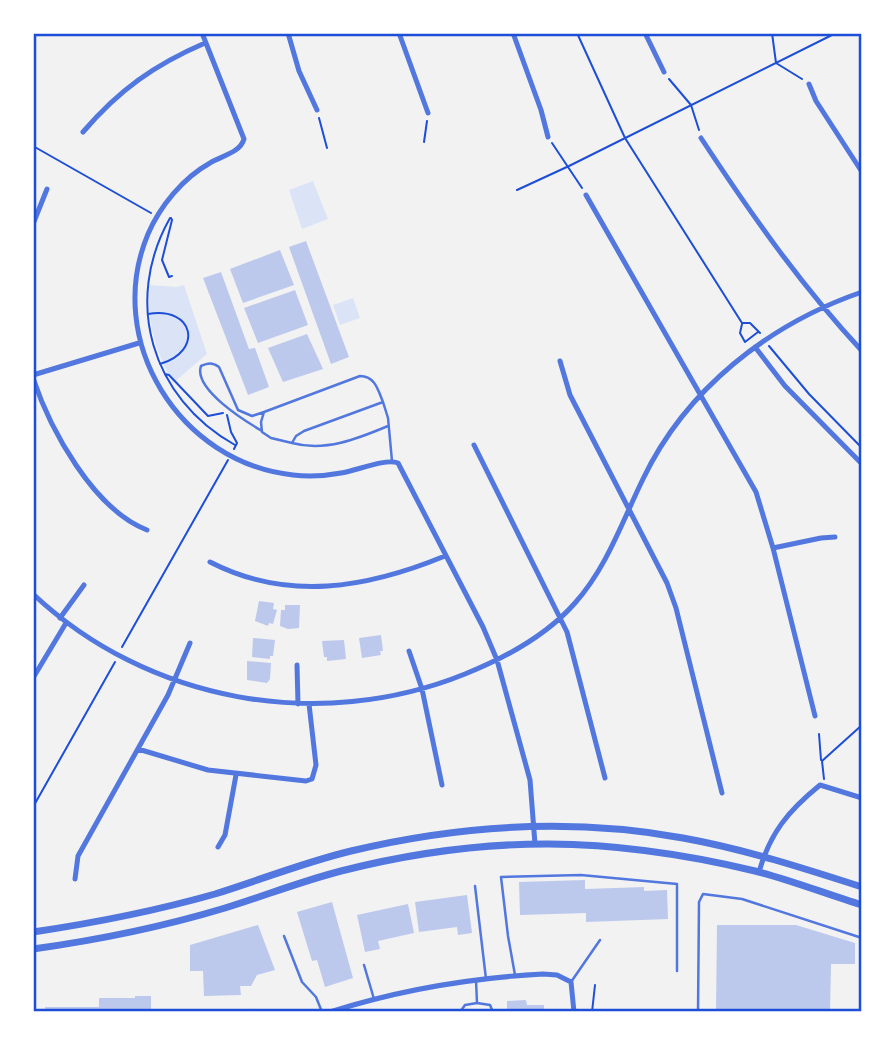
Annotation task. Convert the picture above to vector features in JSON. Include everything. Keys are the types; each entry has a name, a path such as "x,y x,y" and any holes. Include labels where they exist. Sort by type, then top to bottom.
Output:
{"street":[{"path":"202,33 244,139 237,149 206,165 180,186 157,216 148,233 134,288 139,343 158,386 174,409 205,440 241,461 279,473 318,476 392,461 398,463 497,660 530,780 536,844"},
{"path":"288,33 299,71 317,110"},
{"path":"399,33 428,113"},
{"path":"513,33 548,137"},
{"path":"645,33 664,72"},
{"path":"83,132 102,109 133,83 170,58 205,43"},
{"path":"809,84 816,101 862,172"},
{"path":"701,138 759,226 821,308 862,351"},
{"path":"33,224 47,190"},
{"path":"586,195 750,479 773,548 816,716"},
{"path":"33,594 66,623 118,656 175,680 243,699 309,704 372,699 422,689 450,680 526,644 561,618 602,568 656,455 673,428 701,395 755,347 821,308 862,292"},
{"path":"139,343 33,376 53,427 75,464 115,510 134,525 147,530"},
{"path":"755,347 785,386 862,464"},
{"path":"560,361 570,395 628,511 656,559 676,608 722,793"},
{"path":"474,445 561,618 573,652 605,778"},
{"path":"773,548 835,537"},
{"path":"210,562 256,581 320,586 384,577 446,556"},
{"path":"60,618 84,585"},
{"path":"33,678 66,623"},
{"path":"75,879 78,856 175,680 190,643"},
{"path":"410,651 422,689 442,785"},
{"path":"297,665 298,704"},
{"path":"138,748 190,766 236,775 297,782 312,779 316,765 309,704"},
{"path":"218,846 225,835 236,775"},
{"path":"759,872 780,822 820,785 862,798"},
{"path":"33,932 127,916 171,905 365,848 447,832 535,827 583,827 658,834 764,856 862,887"},
{"path":"33,949 107,937 191,918 327,875 392,860 488,846 579,843 635,848 759,872 862,905"},
{"path":"330,1012 425,987 515,976 557,975 571,982 574,1012"}],"lane":[{"path":"388,426 326,446 271,438 218,400 199,372 201,366 207,363 214,363 219,367 238,410 252,416 360,376 369,377 374,381 388,418 392,461"},
{"path":"292,443 296,436 304,431 383,402"},
{"path":"262,432 264,412"},
{"path":"515,976 501,877 581,875 677,884 677,971"},
{"path":"475,887 486,979"},
{"path":"698,1012 699,902 703,894 742,899 862,938"},
{"path":"284,936 302,982 316,997 322,1012"},
{"path":"571,982 600,940"},
{"path":"364,965 374,999"},
{"path":"476,980 477,1003"},
{"path":"460,1012 465,1005 477,1003 490,1005 493,1012"}],"path":[{"path":"577,33 625,138 742,323 740,333 745,342 759,332 750,323 742,323"},
{"path":"772,33 776,63 809,84"},
{"path":"517,190 836,33"},
{"path":"664,72 691,105 701,138"},
{"path":"317,110 327,148"},
{"path":"424,142 428,113"},
{"path":"548,137 586,195"},
{"path":"33,146 145,210"},
{"path":"165,374 208,416 226,413 236,445 214,432 194,414 172,387 165,374 160,364 152,344 147,314 148,274 156,247 170,218 172,220 163,261 169,277 172,276"},
{"path":"147,314 173,314 180,318 187,331 188,338 183,351 170,361 160,364"},
{"path":"772,351 809,394 862,448"},
{"path":"125,643 224,467"},
{"path":"33,807 113,667"},
{"path":"821,761 862,725"},
{"path":"819,734 825,787"},
{"path":"592,1012 595,985"}],"shaded area":[{"path":"313,181 328,219 302,229 289,190"},
{"path":"150,285 184,285 207,354 173,383 162,360 151,324"},
{"path":"353,298 360,318 340,325 333,305"}],"building":[{"path":"306,241 349,357 331,364 289,247"},
{"path":"280,250 294,285 243,303 230,269"},
{"path":"221,272 249,349 255,348 269,387 248,395 203,278"},
{"path":"295,290 308,325 258,343 244,308"},
{"path":"307,334 323,369 283,382 268,348"},
{"path":"259,601 274,603 273,609 277,610 273,624 269,623 268,626 255,621"},
{"path":"285,605 300,605 299,628 288,629 280,626 281,610 285,610"},
{"path":"381,635 381,655 362,658 359,638"},
{"path":"253,638 275,640 273,656 270,656 270,659 252,657"},
{"path":"344,640 346,659 327,661 322,641"},
{"path":"247,661 271,663 270,679 267,683 247,680"},
{"path":"585,880 585,889 644,887 644,891 667,890 668,919 586,922 586,913 520,915 519,882"},
{"path":"467,895 472,933 458,935 457,927 419,932 415,902"},
{"path":"332,902 353,978 325,987 317,960 312,961 297,912"},
{"path":"408,904 414,933 378,941 380,949 365,952 357,915"},
{"path":"258,925 275,970 257,975 251,986 240,986 241,995 204,996 203,971 190,971 190,945"},
{"path":"717,925 796,925 855,943 855,964 831,964 830,1012 716,1012"},
{"path":"151,996 151,1012 45,1012 45,1007 99,1007 99,998"},
{"path":"526,1000 527,1005 544,1005 544,1012 507,1012 507,1001"}]}
